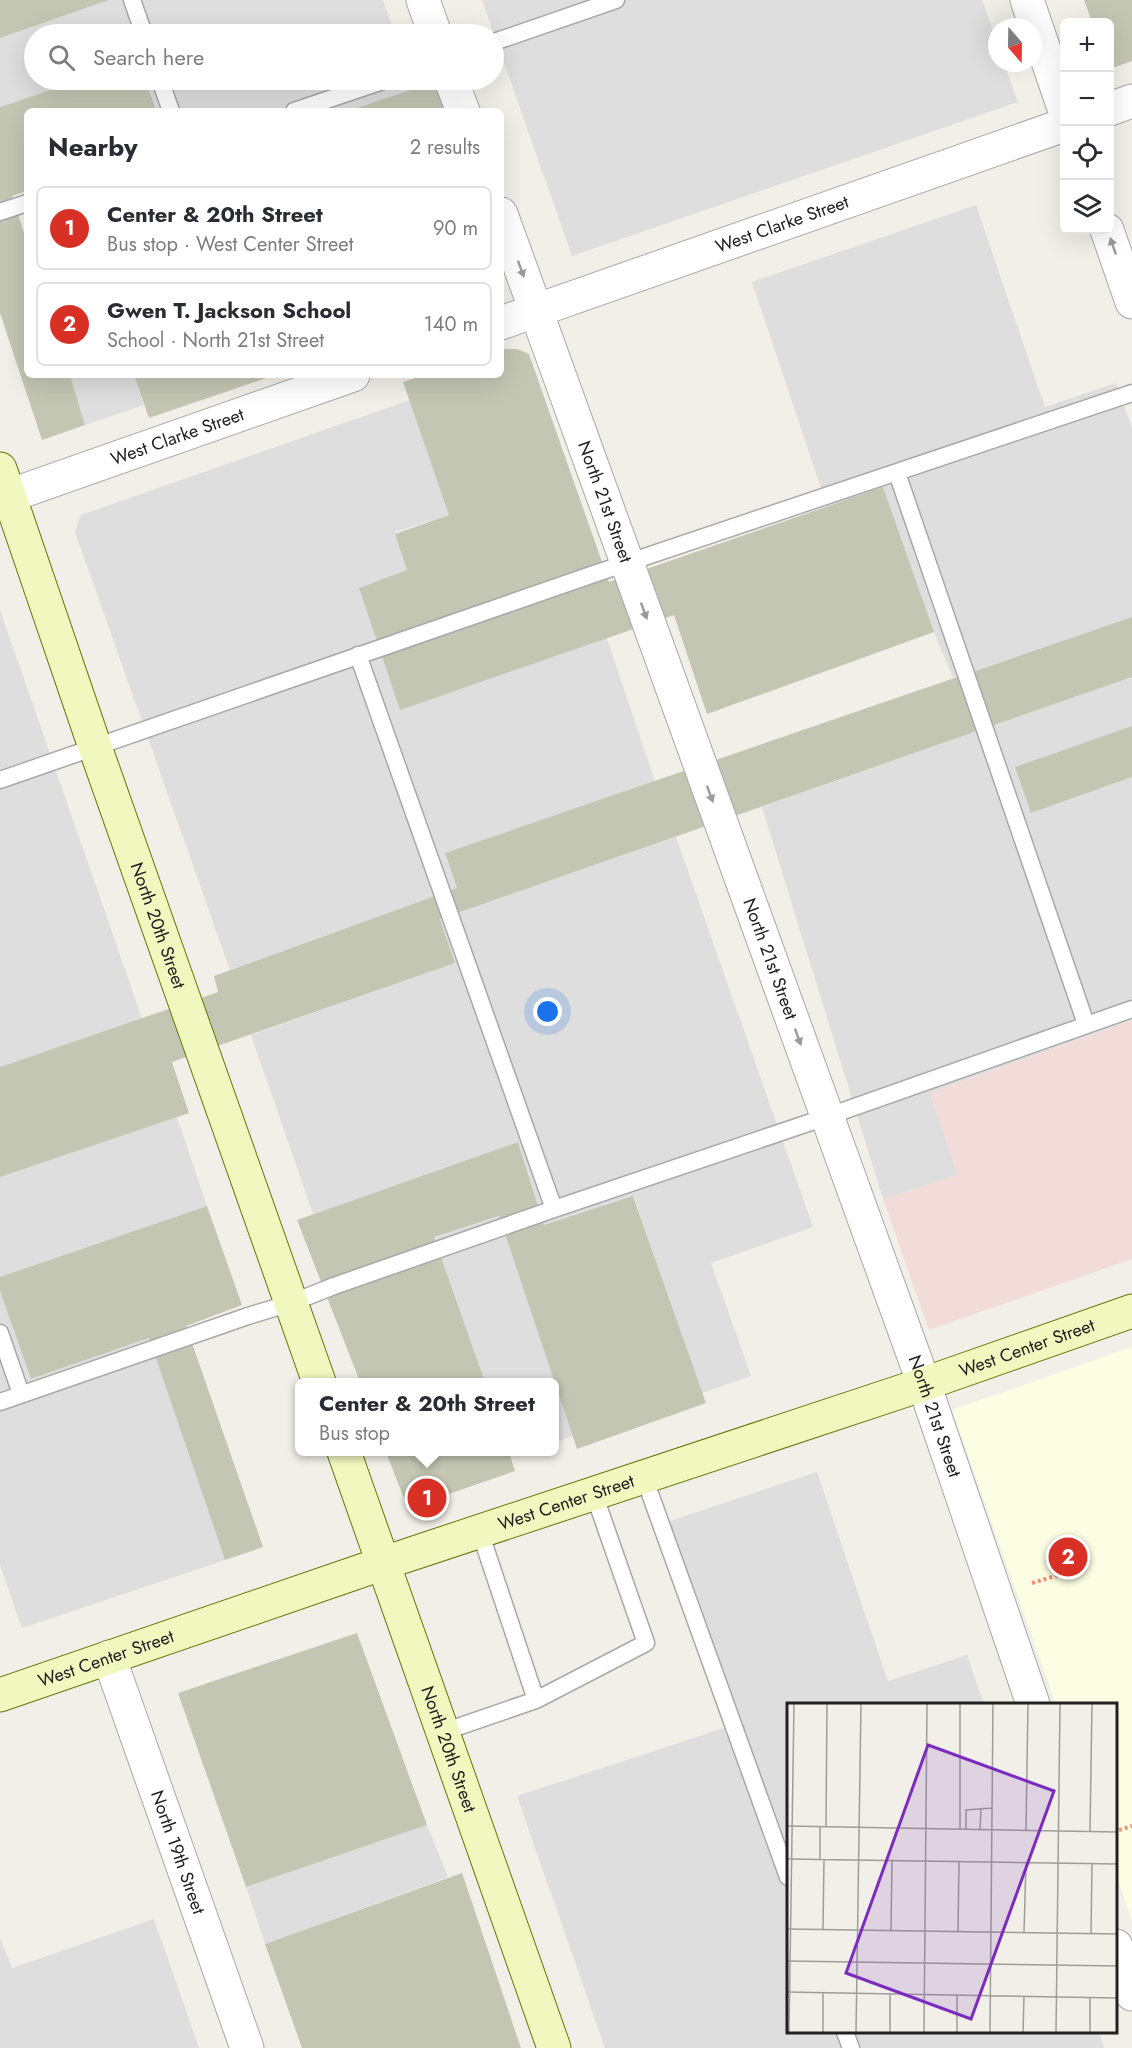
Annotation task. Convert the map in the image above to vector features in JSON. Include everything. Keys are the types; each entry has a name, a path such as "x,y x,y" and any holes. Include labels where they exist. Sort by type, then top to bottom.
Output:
{"main road":[{"name":"North 20th Street","path":"3,488 317,1378"},
{"name":"West Center Street","path":"0,1695 384,1563 924,1384 1132,1311"},
{"name":"North 20th Street","path":"345,1456 554,2048"}],"street":[{"path":"423,0 431,24"},
{"path":"1027,0 1060,94"},
{"path":"455,90 462,108"},
{"path":"1114,108 1132,101"},
{"name":"West Clarke Street","path":"504,322 1062,126"},
{"name":"North 21st Street","path":"504,222 924,1384 1034,1703"},
{"path":"1108,234 1132,302"},
{"name":"West Clarke Street","path":"3,488 344,378"},
{"name":"North 19th Street","path":"109,1658 247,2048"},
{"path":"1117,1949 1132,1994"}],"lane":[{"path":"132,0 140,24"},
{"path":"504,39 616,0"},
{"path":"164,90 170,108"},
{"path":"303,108 356,90"},
{"path":"0,212 24,204"},
{"path":"0,780 626,563 1132,393"},
{"path":"897,473 1086,1024"},
{"path":"358,655 554,1209"},
{"path":"0,1402 291,1303 554,1209 826,1117 1132,1009"},
{"path":"0,1333 21,1394"},
{"path":"644,1477 787,1871"},
{"path":"443,1732 536,1700 646,1643 594,1494"},
{"path":"480,1532 536,1700"},
{"path":"845,2033 850,2048"}],"path":[{"path":"1032,1583 1059,1575"},
{"path":"1119,1830 1132,1826"}],"shaded area":[{"path":"0,0 109,0 40,24 24,24 24,30 0,38"},
{"path":"109,0 383,0 391,24 40,24"},
{"path":"482,0 982,0 988,18 988,72 1007,72 1018,102 572,256 504,63 504,24 490,24"},
{"path":"1084,0 1132,0 1132,61 1114,68 1114,18 1091,18"},
{"path":"24,30 24,90 50,90 0,107 0,38"},
{"path":"50,90 149,90 156,108 24,108 24,192 12,196 24,233 24,378 71,378 85,425 42,440 0,313 0,107"},
{"path":"149,90 410,90 359,108 157,108"},
{"path":"410,90 437,90 444,108 357,108"},
{"path":"976,205 1045,407 1116,383 1132,428 1132,617 953,678 934,632 883,488 827,506 752,282"},
{"path":"504,349 517,349 529,354 609,582 883,487 934,632 707,714 674,615 400,710 359,588 407,570 395,534 449,515 403,382 415,378 504,378"},
{"path":"71,378 135,378 144,405 85,425"},
{"path":"135,378 266,378 149,418"},
{"path":"410,400 449,515 395,532 408,571 400,709 607,638 655,781 445,853 457,888 230,970 75,532 81,515"},
{"path":"0,610 142,1018 0,1067"},
{"path":"1132,617 1132,677 440,919 455,963 172,1062 189,1113 0,1177 0,1067 218,992 214,976 457,888 445,853"},
{"path":"1132,677 1132,726 1015,767 1031,813 1132,777 1132,1020 930,1093 958,1175 883,1199 762,807"},
{"path":"1132,726 1132,777 1031,813 1015,767"},
{"path":"676,837 813,1227 711,1263 751,1376 702,1393 634,1197 544,1225 518,1142 313,1214 251,1035 455,963 440,919"},
{"path":"1132,1020 1132,1259 929,1330 883,1199 958,1175 930,1093"},
{"path":"177,1117 207,1206 0,1277 0,1177"},
{"path":"518,1142 544,1225 633,1196 706,1403 577,1449 559,1395 559,1378 553,1378 499,1216 434,1237 484,1378 358,1378 297,1220"},
{"path":"207,1206 242,1305 186,1326 263,1547 225,1560 149,1338 31,1379 0,1291 0,1277"},
{"path":"500,1216 554,1378 484,1378 434,1237"},
{"path":"0,1291 31,1379 149,1338 225,1560 22,1628 0,1565"},
{"path":"1132,1347 1132,1921 1117,1877 1117,1703 1056,1703 952,1410"},
{"path":"559,1394 573,1436 559,1441"},
{"path":"388,1456 510,1456 515,1471 417,1505 407,1502"},
{"path":"817,1472 888,1681 967,1655 984,1703 787,1703 787,2033 1099,2033 1104,2048 605,2048 517,1796 733,1725 661,1524"},
{"path":"357,1633 427,1825 246,1887 178,1693"},
{"path":"427,1825 448,1877 265,1944 246,1887"},
{"path":"462,1873 521,2048 302,2048 265,1944"},
{"path":"154,1919 199,2048 0,2048 0,1938 12,1968"}],"place":[{"name":"Center & 20th Street","path":"427,1498"},
{"name":"Gwen T. Jackson School","path":"1068,1557"}]}
